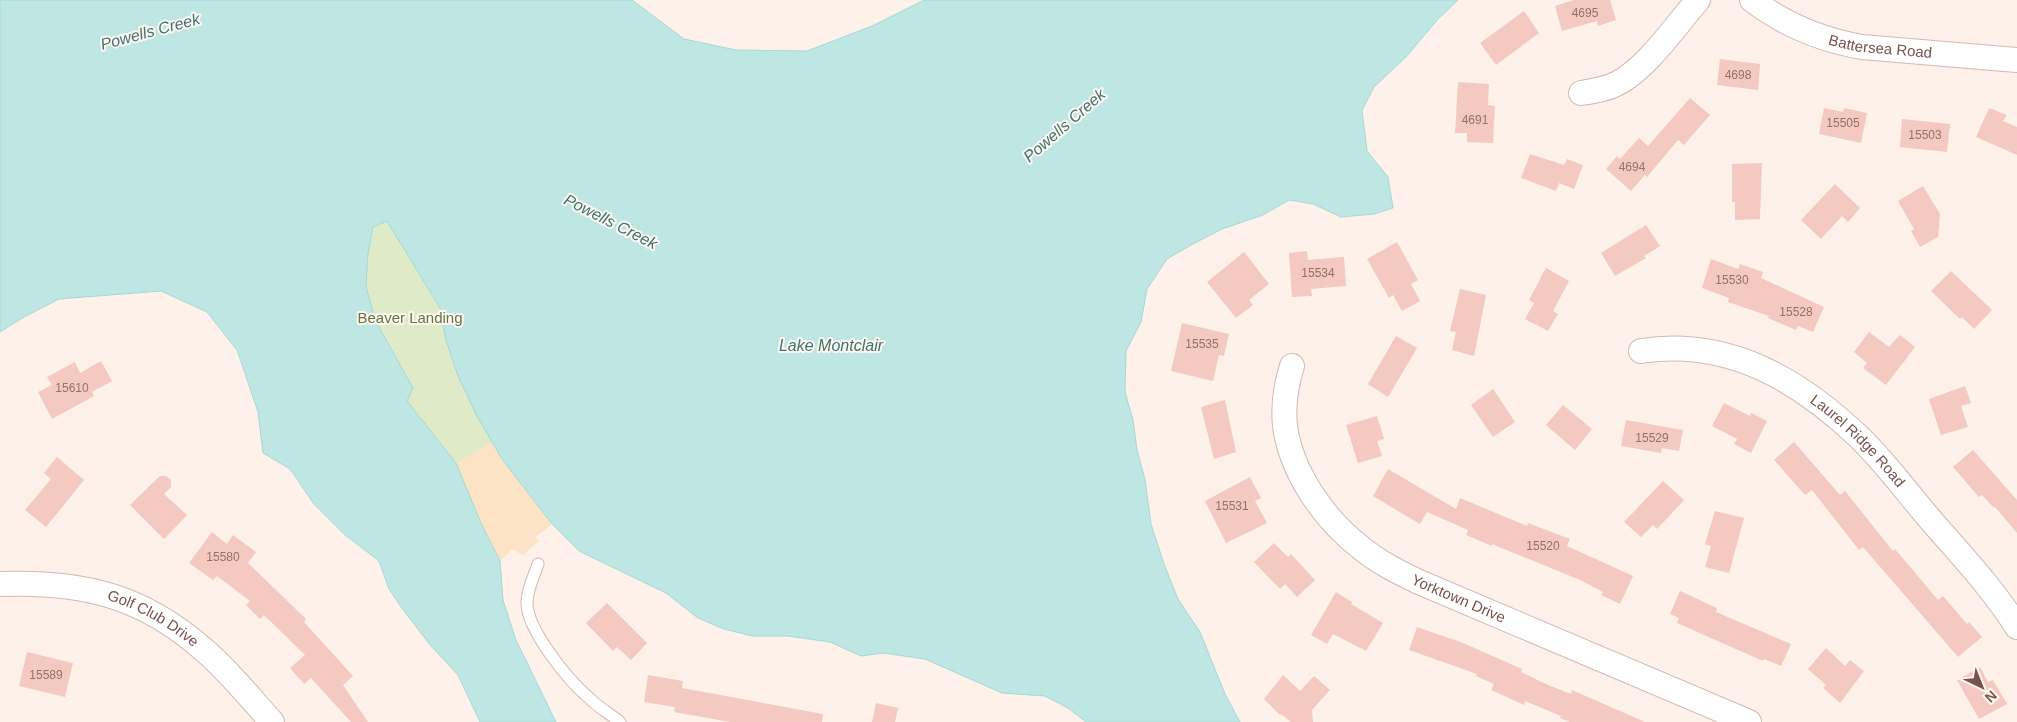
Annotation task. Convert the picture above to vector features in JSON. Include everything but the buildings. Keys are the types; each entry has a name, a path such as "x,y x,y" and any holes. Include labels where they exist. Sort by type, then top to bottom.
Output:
{"street":[{"path":"1581,93 1598,90 1618,83 1640,68 1698,0"},
{"name":"Battersea Road","path":"1752,0 1768,12 1801,30 1837,43 1862,47 2017,60"},
{"name":"Laurel Ridge Road","path":"1641,350 1688,348 1721,353 1764,370 1799,389 1826,408 1860,438 1982,579 2017,627"},
{"name":"Yorktown Drive","path":"1292,366 1285,400 1285,426 1291,450 1302,476 1319,504 1340,529 1359,547 1386,566 1419,582 1749,722"},
{"name":"Golf Club Drive","path":"0,584 61,584 94,590 126,600 151,612 180,629 206,651 272,722"}],"lane":[{"path":"538,564 527,602 531,622 565,673 589,698 620,722"}],"green space":[{"name":"Beaver Landing","path":"387,221 440,308 446,340 458,376 477,416 526,491 552,524 535,537 539,541 523,555 512,549 500,561 439,441 406,401 413,387 375,320 366,286 368,253 373,227"}],"sand":[{"path":"492,442 502,459 552,524 535,537 539,541 523,555 512,549 500,561 481,523 456,463"}],"water":[{"name":"Lake Montclair","path":"0,0 632,0 684,39 736,50 807,51 872,26 924,0 1458,0 1438,19 1406,57 1374,87 1362,110 1367,151 1388,177 1393,208 1374,214 1341,217 1313,204 1289,200 1263,215 1222,229 1191,245 1167,259 1147,289 1141,322 1126,351 1125,392 1133,420 1137,450 1145,479 1151,524 1178,599 1200,632 1225,694 1240,722 1086,722 1068,708 1045,696 1002,693 925,659 883,653 861,656 830,642 788,636 752,636 724,629 698,618 666,593 579,551 552,524 502,459 477,416 458,376 446,340 440,308 387,221 373,227 368,253 366,286 375,320 413,388 407,401 456,463 481,523 500,561 503,600 516,640 556,722 480,722 458,675 431,646 389,589 379,561 344,534 314,504 290,469 263,453 258,412 237,350 207,312 161,291 59,299 0,332"}],"water label":[{"name":"Powells Creek","path":"150,31"},
{"name":"Powells Creek","path":"1064,125"},
{"name":"Powells Creek","path":"611,221"}]}
